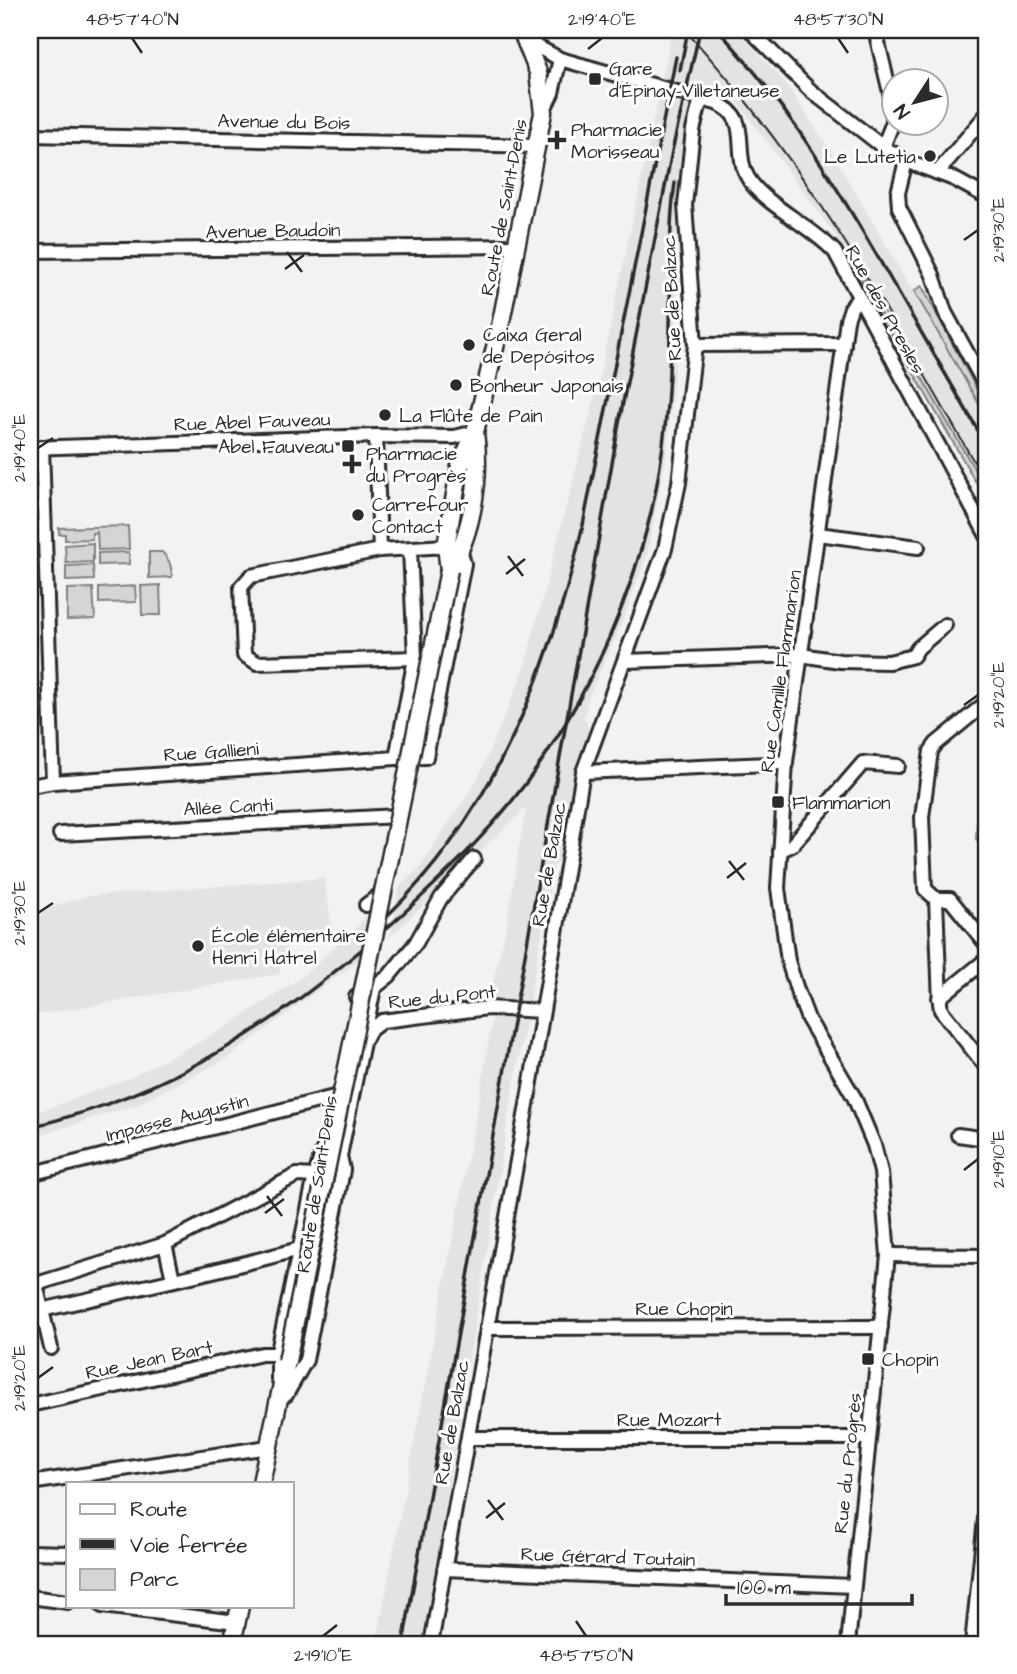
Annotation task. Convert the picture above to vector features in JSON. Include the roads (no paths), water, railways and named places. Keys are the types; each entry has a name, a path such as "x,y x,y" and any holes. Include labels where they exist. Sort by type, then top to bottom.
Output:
{"main road":[{"path":"509,30 523,35"},
{"name":"Route de Saint-Denis","path":"266,1482 283,1394 282,1357 449,570 460,466 475,432 502,322 543,113 538,72 523,35"},
{"name":"Route de Saint-Denis","path":"266,1482 268,1447 283,1394"},
{"path":"233,1644 239,1614"}],"street":[{"path":"750,30 811,91 883,147 906,161 954,179 987,197"},
{"path":"875,30 893,105 892,122 883,147"},
{"path":"523,35 560,59 704,99"},
{"name":"Route de Saint-Denis","path":"543,113 552,93 560,59"},
{"name":"Rue des Presles","path":"704,99 727,108 737,120 748,180 761,194 826,242 835,252 987,536"},
{"name":"Rue de Balzac","path":"431,1644 583,772 665,549 679,483 695,345 685,205 693,130 699,106 704,99"},
{"path":"937,173 987,114"},
{"name":"Avenue du Bois","path":"30,135 537,146"},
{"path":"906,161 898,193 899,207 933,275 945,312 987,389"},
{"name":"Avenue Baudoin","path":"30,251 516,246"},
{"name":"Rue Camille Flammarion","path":"859,297 850,308 844,344 786,762 778,888 788,961 808,1019 854,1097 874,1145 881,1172 888,1255 881,1327"},
{"path":"695,345 844,344"},
{"name":"Rue Abel Fauveau","path":"36,447 376,436 454,437 475,432"},
{"path":"376,436 380,550"},
{"path":"36,447 53,782"},
{"path":"818,534 918,547"},
{"path":"366,905 381,894 398,816 402,758 415,658 410,549"},
{"path":"415,658 257,663 244,655 240,594 244,581 251,576 380,550 453,549"},
{"name":"Route de Saint-Denis","path":"402,758 426,757 464,564 453,549"},
{"path":"625,661 801,656 839,662 890,662 913,656 918,648 945,625"},
{"path":"987,702 936,744 928,760 922,817 925,889 936,899 950,899 987,945"},
{"name":"Rue Gallieni","path":"30,786 53,782 402,758"},
{"path":"583,772 786,762"},
{"path":"780,851 792,845 863,763 898,766"},
{"name":"Allée Canti","path":"61,834 398,816"},
{"path":"374,988 389,976 416,943 441,898 474,859"},
{"path":"936,899 939,998 942,1010 985,1060"},
{"path":"939,998 987,959"},
{"name":"Route de Saint-Denis","path":"282,1357 299,1249 314,1176 322,1155 353,999 374,988"},
{"name":"Route de Saint-Denis","path":"283,1394 306,1360 343,1170 340,1156 374,988"},
{"name":"Rue du Pont","path":"361,1050 370,1030 382,1021 488,1008 542,1011"},
{"name":"Impasse Augustin","path":"30,1174 334,1097"},
{"path":"958,1135 987,1139"},
{"path":"51,1348 33,1285 165,1244 298,1175 314,1176"},
{"path":"165,1244 173,1279"},
{"path":"42,1310 222,1270 299,1249"},
{"path":"888,1255 987,1256"},
{"name":"Rue Chopin","path":"486,1328 881,1327"},
{"name":"Rue du Progrès","path":"848,1644 881,1327"},
{"name":"Rue Jean Bart","path":"30,1405 262,1354 282,1357"},
{"name":"Rue Mozart","path":"468,1438 869,1438"},
{"path":"30,1483 268,1447"},
{"path":"972,1644 985,1541 987,1499"},
{"path":"30,1552 66,1553"},
{"name":"Rue Gérard Toutain","path":"444,1569 853,1586"},
{"path":"30,1597 66,1602"},
{"path":"136,1608 239,1614"}],"tram line":[{"path":"685,30 730,82 812,191 885,307 987,485"}],"railway":[{"path":"680,70 688,30"},
{"path":"403,1644 620,418 672,151 700,30"},
{"path":"718,30 767,88 812,150 872,247 987,446"},
{"path":"387,916 425,875 459,831 488,785 513,736 554,632 583,525 676,57"},
{"path":"30,1127 134,1094 226,1048 270,1020 354,956 437,882 514,799 547,753 581,697 609,638 633,576 651,513 660,467 668,397 671,237 675,183"}],"place":[{"name":"Gare d'Épinay-Villetaneuse","path":"595,79"},
{"name":"Pharmacie Morisseau","path":"557,140"},
{"name":"Le Lutetia","path":"930,156"},
{"name":"Caixa Geral de Depósitos","path":"469,345"},
{"name":"Bonheur Japonais","path":"456,385"},
{"name":"La Flûte de Pain","path":"385,415"},
{"name":"Abel Fauveau","path":"348,446"},
{"name":"Pharmacie du Progrès","path":"352,464"},
{"name":"Carrefour Contact","path":"358,515"},
{"name":"Flammarion","path":"778,802"},
{"name":"École élémentaire Henri Hatrel","path":"198,946"},
{"name":"Chopin","path":"868,1359"}]}
